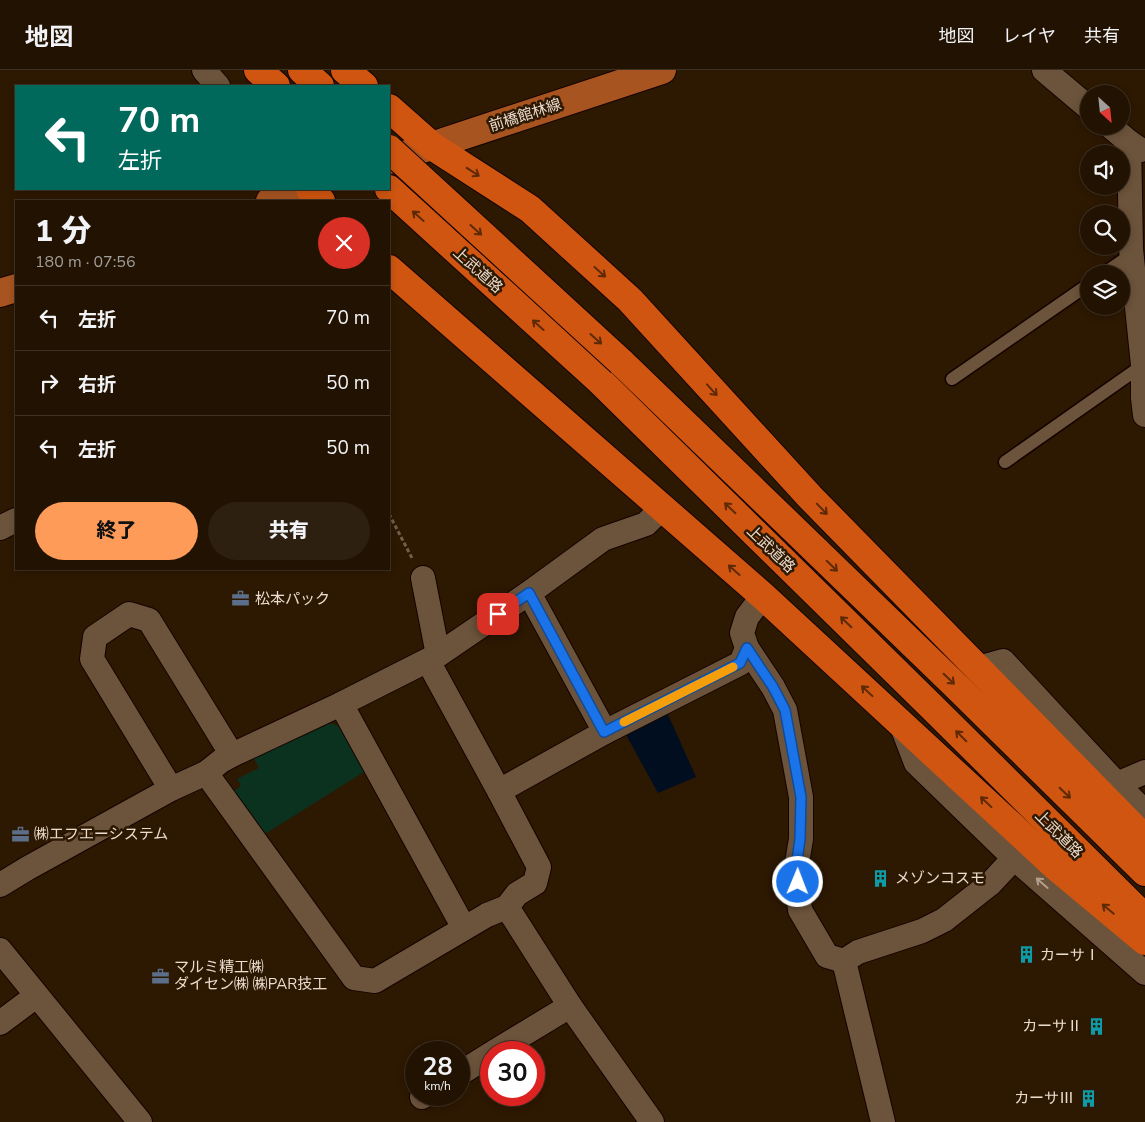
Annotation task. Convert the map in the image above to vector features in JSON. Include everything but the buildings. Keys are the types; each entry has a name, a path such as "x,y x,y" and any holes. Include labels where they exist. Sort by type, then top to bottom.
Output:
{"highway":[{"path":"258,70 275,85"},
{"path":"302,70 319,85"},
{"path":"345,70 363,85"},
{"path":"390,109 432,146 530,210 630,300 810,496 1145,839"},
{"name":"上武道路","path":"390,151 621,362 942,672 1145,872"},
{"path":"311,190 320,200"},
{"name":"上武道路","path":"389,190 600,381 1145,918"},
{"path":"390,269 763,596 1055,866 1145,941"}],"main road":[{"name":"前橋館林線","path":"390,160 662,70"},
{"path":"273,200 303,190"},
{"path":"0,293 15,288"}],"street":[{"path":"204,70 217,85"},
{"path":"1044,70 1080,100"},
{"path":"1122,135 1137,147 1132,254 1144,365 1143,398 1145,415"},
{"path":"0,885 171,789 206,773 232,755 433,658 529,593 603,539 646,524 664,509"},
{"path":"0,528 15,520"},
{"path":"206,773 354,978 375,981 487,915 507,907 517,894 535,883 539,867 433,658 423,578"},
{"path":"529,593 604,732"},
{"path":"763,596 747,617 742,632 747,648 773,687 785,710 801,797 800,839 796,868 800,910 827,956 844,961 858,952 922,931 944,920 991,883 1014,858"},
{"path":"171,789 92,659 95,638 129,614 149,620 232,755"},
{"path":"499,791 604,732 740,663 747,648"},
{"path":"978,668 1003,661 1116,784 1145,812"},
{"path":"341,704 464,928"},
{"path":"901,724 916,763 1014,858 1145,973"},
{"path":"1116,784 1145,772"},
{"path":"507,907 570,1006 652,1122"},
{"path":"0,950 140,1122"},
{"path":"844,961 883,1122"},
{"path":"0,1023 36,996"},
{"path":"513,1041 570,1006"}],"lane":[{"path":"1116,265 1132,254"},
{"path":"952,379 1080,290"},
{"path":"1005,462 1144,365"}],"path":[{"path":"390,516 423,578"}],"green space":[{"path":"322,721 339,726 364,772 265,834 260,832 231,793 241,786 237,779 259,768 252,755"}],"water":[{"path":"665,708 696,777 658,793 624,731"}],"slow traffic":[{"path":"624,722 733,667"}],"place":[{"name":"松本パック","path":"241,599"},
{"name":"㈱エフエーシステム","path":"20,834"},
{"name":"メゾンコスモ","path":"881,878"},
{"name":"カーサⅠ","path":"1026,955"},
{"name":"マルミ精工㈱ ダイセン㈱ ㈱PAR技工","path":"160,976"},
{"name":"カーサⅡ","path":"1096,1026"},
{"name":"カーサⅢ","path":"1088,1098"}],"route":[{"path":"498,614 529,593 604,732 740,663 747,648 773,687 785,710 801,797 800,839 796,868 798,882"}]}
